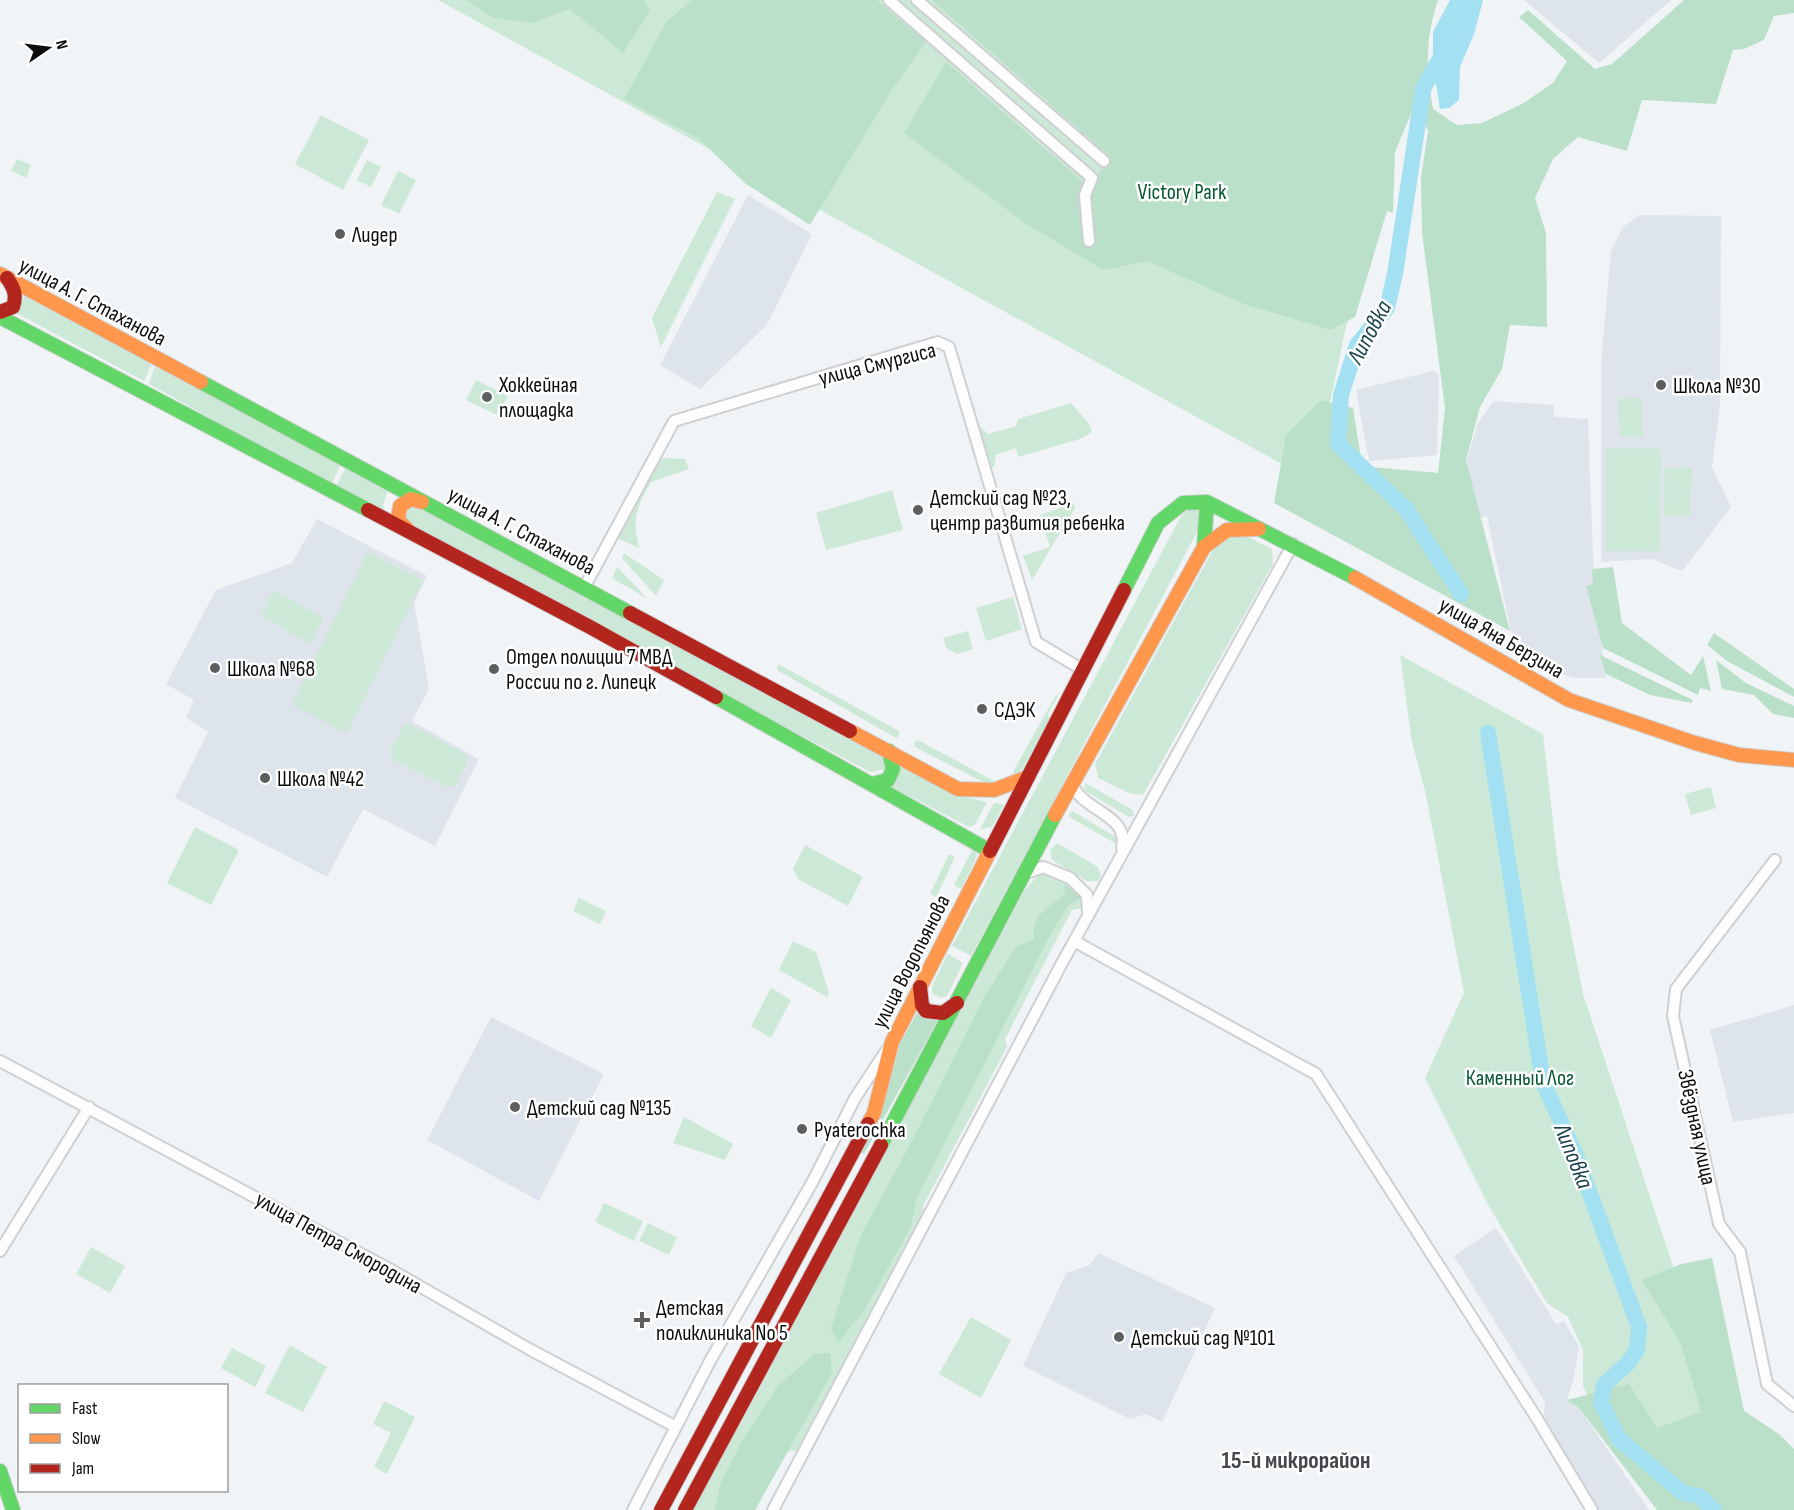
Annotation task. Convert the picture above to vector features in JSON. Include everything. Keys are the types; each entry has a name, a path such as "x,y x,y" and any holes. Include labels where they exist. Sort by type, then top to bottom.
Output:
{"main road":[{"path":"0,312 13,307 17,298 15,289 3,276"},
{"name":"улица А. Г. Стаханова","path":"3,276 958,789 983,794 995,792 1028,777"},
{"path":"0,317 590,627 990,851"},
{"path":"411,533 398,520 400,506 411,499 428,504"},
{"path":"1204,547 1207,502"},
{"name":"улица Яна Берзина","path":"1207,502 1293,544 1569,700 1695,743 1738,754 1794,760"},
{"name":"улица Водопьянова","path":"661,1510 874,1113 892,1042 1158,523 1183,503 1207,502"},
{"path":"685,1510 957,1003 1072,783 1204,547 1227,530 1267,530"},
{"path":"872,784 888,780 891,775 893,769 889,751"},
{"path":"920,987 920,997 926,1011 943,1013 957,1003"},
{"path":"0,1471 13,1510"}],"street":[{"path":"889,0 1092,178 1085,195 1089,241"},
{"path":"917,0 1104,161"},
{"name":"улица Смургиса","path":"584,588 674,421 938,342 949,347 1036,642 1083,670"},
{"path":"773,1510 1088,915 1293,544"},
{"path":"1072,783 1073,788 1090,805 1117,824 1123,836 1120,857"},
{"name":"Звёздная улица","path":"1775,860 1676,989 1673,1016 1719,1224 1740,1252 1767,1384 1794,1406"},
{"path":"1024,874 1043,867 1058,871 1087,895 1088,915"},
{"path":"1074,942 1316,1074 1536,1416 1592,1510"},
{"path":"633,1510 710,1362 814,1178 855,1098 892,1042"},
{"name":"улица Петра Смородина","path":"0,1061 393,1271 529,1349 676,1427"},
{"path":"0,1251 89,1107"}],"shaded area":[{"path":"1524,0 1671,0 1599,63"},
{"path":"748,195 812,234 767,325 700,389 660,365"},
{"name":"Школа №30","path":"1639,215 1721,216 1720,406 1712,467 1731,507 1682,571 1652,559 1601,562 1601,363 1611,251 1623,227"},
{"path":"1433,371 1439,374 1437,455 1369,461 1356,390"},
{"path":"1493,401 1554,405 1554,417 1588,419 1594,584 1606,678 1577,678 1559,674 1544,661 1543,655 1536,656 1511,632 1487,516 1467,521 1459,485 1478,423"},
{"path":"317,519 427,576 414,603 429,689 412,721 479,759 435,846 363,809 327,877 175,798 208,732 186,718 194,700 166,684 216,590 292,563"},
{"path":"1794,1005 1794,1113 1733,1122 1710,1030"},
{"name":"Детский сад №135","path":"491,1017 604,1074 539,1201 427,1140"},
{"path":"1496,1228 1556,1324 1564,1321 1579,1346 1574,1378 1567,1400 1579,1408 1649,1510 1600,1510 1548,1427 1544,1415 1545,1402 1454,1256"},
{"name":"Детский сад №101","path":"1098,1253 1215,1308 1162,1422 1146,1414 1130,1419 1023,1366 1066,1273 1090,1265"}],"green space":[{"name":"Victory Park","path":"438,0 1417,0 1424,31 1346,327 1327,417 1331,491"},
{"path":"466,0 643,0 650,10 623,53 570,9 532,23 494,18"},
{"path":"692,0 877,0 926,42 891,91 810,225 746,184 699,139 624,99 667,21"},
{"path":"932,0 1438,0 1428,54 1433,109 1457,125 1482,123 1522,104 1553,83 1567,61 1519,17 1528,10 1595,69 1612,64 1684,0 1794,0 1794,13 1774,16 1764,40 1744,49 1733,50 1716,104 1642,100 1627,151 1578,137 1553,159 1535,198 1546,233 1547,327 1510,325 1502,369 1480,407 1466,460 1510,631 1274,503 1286,435 1321,400 1353,408 1361,458 1372,467 1438,473 1445,408 1422,233 1421,177 1428,131 1416,102 1395,152 1393,213 1387,211 1355,317 1331,330 1244,304 1147,261 1104,270 1025,223 904,133 946,62 1084,183 1107,166 1099,147"},
{"path":"321,115 369,140 343,190 295,164"},
{"path":"17,159 31,165 26,178 11,171"},
{"path":"367,160 381,167 371,187 357,180"},
{"path":"398,171 416,180 399,214 381,205"},
{"path":"717,192 735,199 661,347 652,318"},
{"path":"25,295 153,361 144,381 14,312 20,307"},
{"path":"156,362 342,462 331,485 149,384"},
{"name":"Хоккейная площадка","path":"476,380 506,395 507,398 497,415 466,400"},
{"path":"1641,398 1643,436 1620,437 1618,399"},
{"path":"1071,403 1089,424 1092,432 1080,439 1018,457 1016,448 996,455 994,467 990,468 978,429 982,428 988,434 1016,426 1018,419"},
{"path":"1606,448 1661,449 1660,551 1606,551"},
{"path":"660,458 685,459 689,469 651,482 637,514 636,529 639,548 617,538"},
{"path":"347,465 389,488 383,504 384,512 336,486"},
{"path":"1665,467 1692,468 1690,516 1664,515"},
{"path":"892,490 903,530 826,550 816,513"},
{"path":"411,503 874,748 887,761 885,769 870,772 410,526 405,514"},
{"path":"1074,503 1075,508 1032,580 1023,556 1050,547 1040,515"},
{"path":"1191,508 1202,512 1204,519 971,956 952,946 1181,516"},
{"path":"1234,534 1250,538 1272,549 1273,564 1143,795 1129,793 1098,778 1095,764 1218,541"},
{"path":"368,552 423,580 347,733 292,705"},
{"path":"624,553 664,580 656,596 622,558"},
{"path":"617,567 648,599 612,578"},
{"path":"1613,567 1622,623 1691,675 1703,656 1711,691 1700,688 1698,695 1603,648 1586,586 1593,584 1592,569"},
{"path":"274,590 323,618 311,644 261,616"},
{"path":"1013,597 1022,629 986,641 976,608"},
{"path":"968,631 973,649 957,654 946,648 943,638"},
{"path":"1714,633 1794,689 1794,697 1727,661 1707,645"},
{"name":"Каменный Лог","path":"1400,655 1543,734 1558,866 1583,994 1711,1381 1702,1430 1600,1426 1583,1385 1583,1350 1568,1317 1547,1303 1487,1203 1425,1078 1464,993 1426,795 1412,742"},
{"path":"1600,655 1693,700 1692,703 1650,695 1606,674"},
{"path":"1716,660 1746,683 1794,706 1794,718 1773,714 1754,695 1722,689"},
{"path":"778,664 899,731 899,736 896,738 777,670"},
{"path":"1056,695 1058,696 1048,714 1050,719 1017,775 1013,772"},
{"path":"410,724 467,755 467,763 455,786 448,787 392,759 390,751 403,726"},
{"path":"918,740 994,781 986,783 915,747 915,742"},
{"path":"901,764 962,796 987,802 975,825 969,827 890,786"},
{"path":"1085,783 1133,810 1134,816 1129,817 1084,790"},
{"path":"1711,787 1716,808 1691,815 1685,794"},
{"path":"994,803 1004,804 992,827 980,829"},
{"path":"1072,811 1118,838 1118,845 1068,816"},
{"path":"195,827 239,850 211,905 167,883"},
{"path":"1057,843 1098,867 1101,876 1098,881 1087,881 1052,860 1050,850"},
{"path":"805,845 863,877 848,906 798,879 793,869"},
{"path":"973,848 978,849 976,858 961,889 954,885"},
{"path":"949,854 955,857 936,897 930,894"},
{"path":"1049,873 1081,892 1085,901 1082,908 1072,910 1005,1039 1007,1047 923,1206 925,1213 797,1450 787,1452 755,1510 692,1510 1025,890 1039,874"},
{"path":"1064,884 1083,897 1068,906 1051,933 917,1197 910,1229 865,1309 838,1343 831,1328 861,1235 914,1137 986,994 1016,947 1034,939 1035,923 1038,917 1065,893"},
{"path":"579,898 606,911 600,924 573,911"},
{"path":"793,941 816,952 829,993 827,997 779,970"},
{"path":"948,954 963,963 947,996 941,998 932,993 932,986"},
{"path":"771,988 791,1000 771,1038 751,1026"},
{"path":"919,1009 938,1020 864,1154 860,1152 883,1106 900,1044"},
{"path":"684,1117 733,1144 725,1160 673,1143"},
{"path":"604,1203 643,1221 634,1241 595,1222"},
{"path":"648,1223 677,1237 669,1255 639,1241"},
{"path":"91,1247 125,1266 110,1293 76,1274"},
{"path":"1712,1258 1744,1411 1779,1434 1794,1449 1794,1510 1657,1510 1579,1408 1567,1400 1629,1384 1657,1428 1701,1412 1681,1344 1642,1280 1681,1264"},
{"path":"971,1317 1011,1340 981,1398 939,1374"},
{"path":"290,1345 327,1367 303,1412 265,1393"},
{"path":"232,1348 266,1366 255,1387 221,1368"},
{"path":"830,1353 832,1373 755,1510 715,1510 721,1482 742,1441 777,1387 814,1354"},
{"path":"384,1401 415,1417 387,1474 374,1467 391,1433 373,1424"}],"water":[{"path":"1450,0 1483,0 1474,34 1460,67 1459,100 1449,108 1440,109 1433,65 1433,32"}],"waterway":[{"name":"Липовка","path":"1443,53 1423,89 1395,274 1387,308 1357,345 1341,395 1338,444 1406,509 1461,594"},
{"name":"Липовка","path":"1488,733 1543,1082 1575,1153 1639,1327 1637,1350 1629,1362 1604,1385 1601,1402 1619,1439 1683,1493 1699,1496 1714,1510"}],"traffic: fast":[{"path":"0,317 368,510"},
{"path":"201,382 630,613"},
{"path":"1204,547 1207,502"},
{"path":"1124,590 1158,523 1183,503 1207,502 1355,578"},
{"path":"716,697 990,851"},
{"path":"872,784 888,780 893,769 889,751"},
{"path":"881,1145 1055,815"},
{"path":"0,1471 13,1510"}],"traffic: slow":[{"path":"0,274 201,382"},
{"path":"407,529 398,520 400,506 411,499 422,502"},
{"path":"1055,815 1204,547 1227,530 1259,529"},
{"path":"1355,578 1569,700 1695,743 1739,755 1794,760"},
{"path":"850,731 958,789 994,790 1028,777"},
{"path":"868,1124 874,1113 892,1042 990,851"}],"traffic: jam":[{"path":"0,312 13,307 15,299 7,278"},
{"path":"368,510 590,627 716,697"},
{"path":"990,851 1124,590"},
{"path":"630,613 850,731"},
{"path":"920,987 922,1005 926,1011 943,1013 957,1003"},
{"path":"661,1510 868,1124"},
{"path":"685,1510 881,1145"}],"place":[{"name":"Лидер","path":"340,234"},
{"name":"Школа №30","path":"1661,385"},
{"name":"Хоккейная площадка","path":"487,397"},
{"name":"Детский сад №23, центр развития ребенка","path":"918,510"},
{"name":"Школа №68","path":"215,668"},
{"name":"Отдел полиции 7 МВД России по г. Липецк","path":"494,669"},
{"name":"СДЭК","path":"982,709"},
{"name":"Школа №42","path":"265,778"},
{"name":"Детский сад №135","path":"515,1107"},
{"name":"Pyaterochka","path":"802,1129"},
{"name":"Детская поликлиника No 5","path":"642,1320"},
{"name":"Детский сад №101","path":"1119,1337"}],"district":[{"name":"15-й микрорайон","path":"1296,1460"}]}
